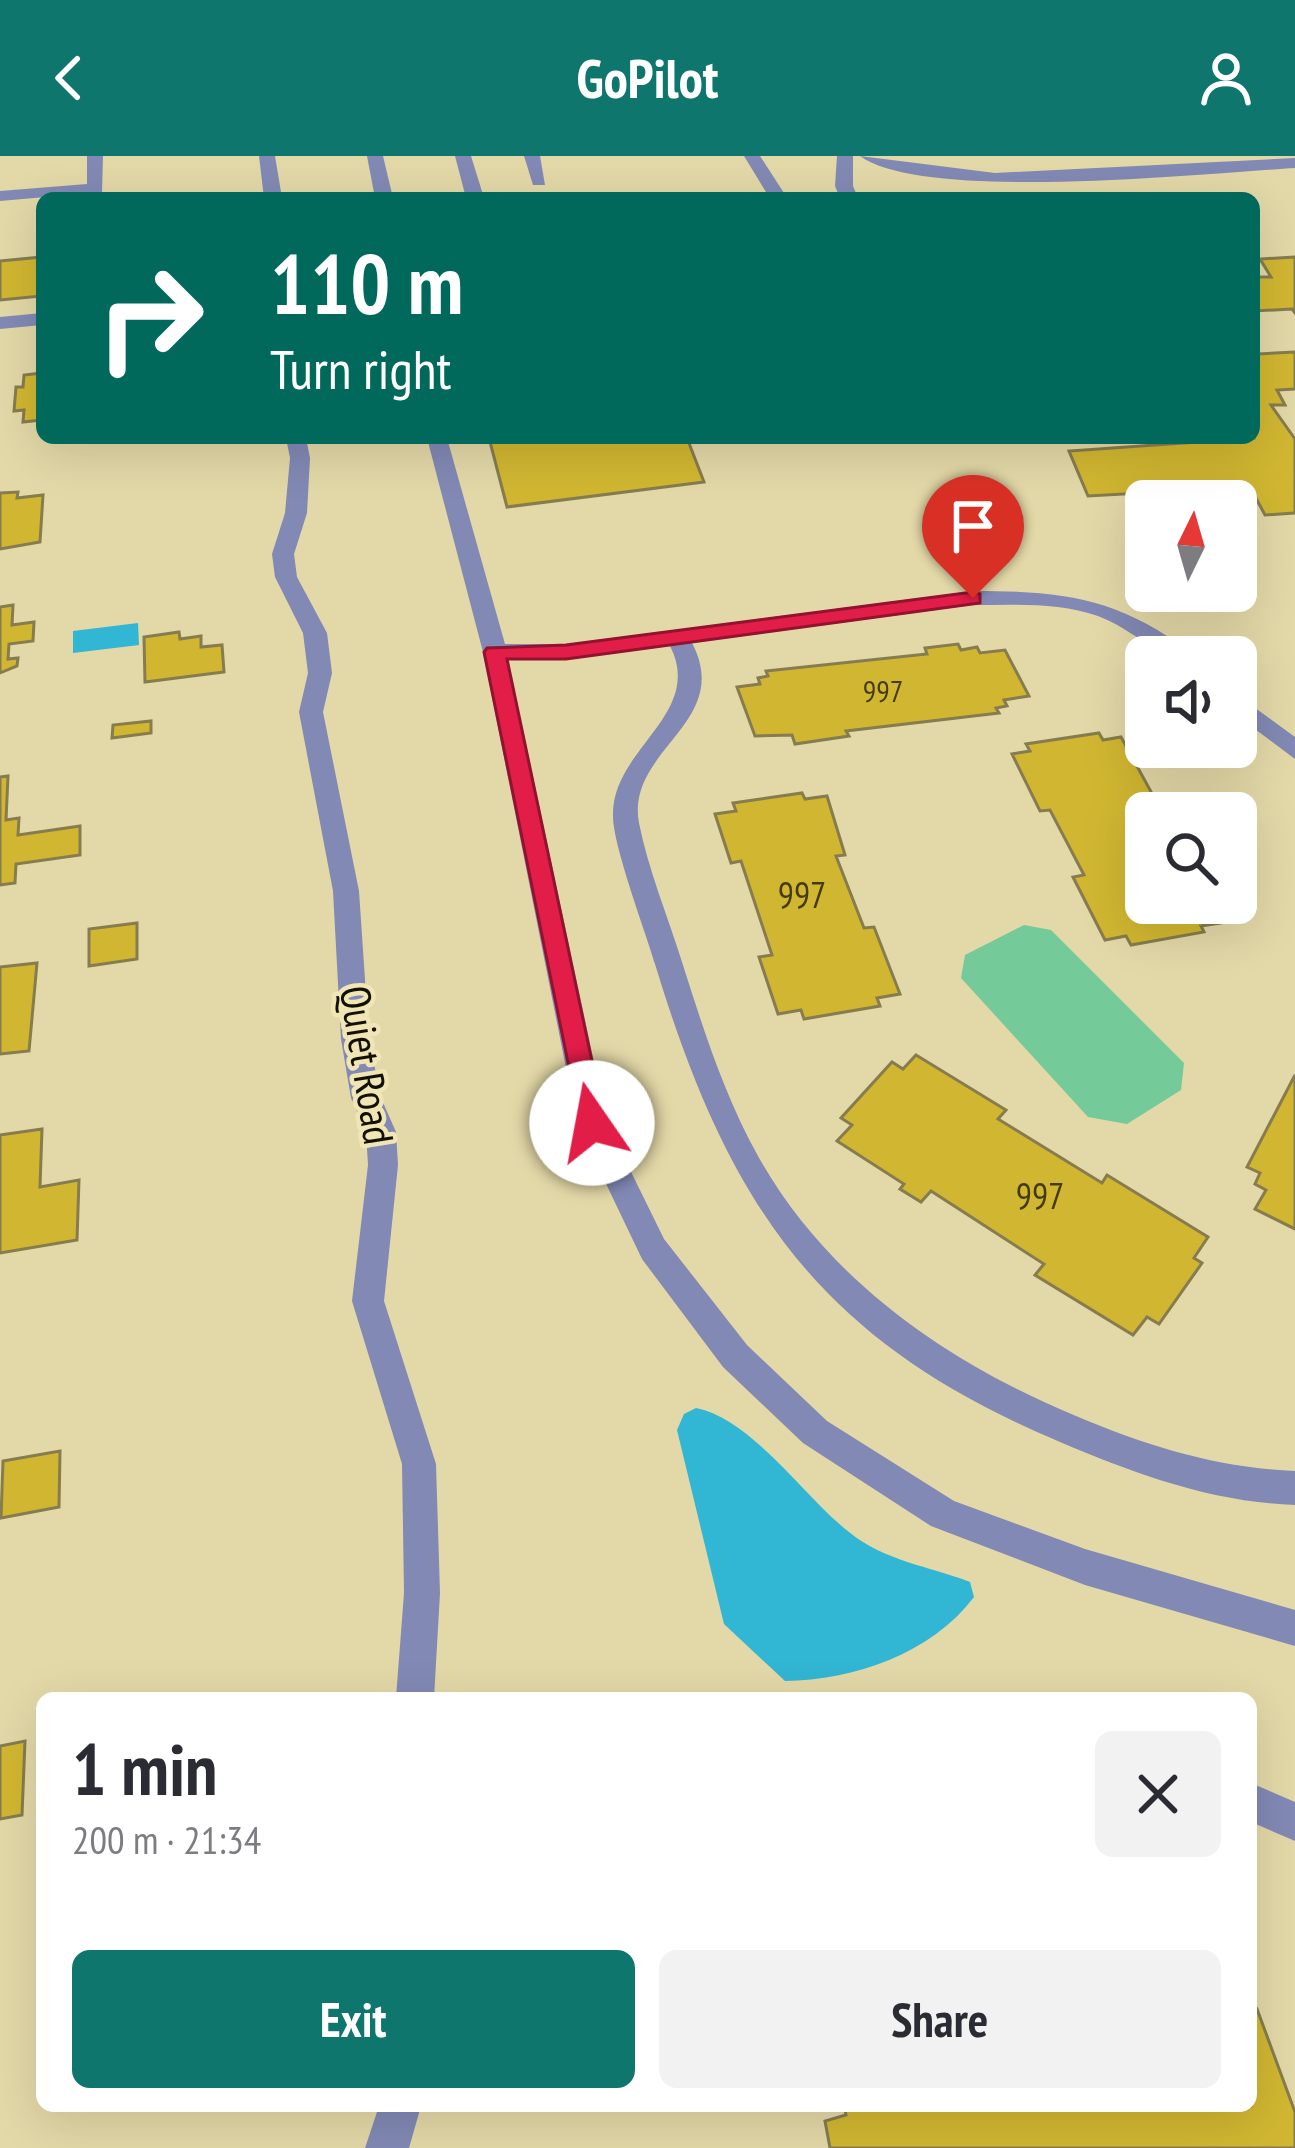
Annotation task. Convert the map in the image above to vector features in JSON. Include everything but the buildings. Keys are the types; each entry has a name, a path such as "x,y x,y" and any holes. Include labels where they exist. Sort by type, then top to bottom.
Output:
{"street":[{"path":"48,192 96,188 95,156"},
{"path":"267,156 272,192"},
{"path":"375,156 383,192"},
{"path":"463,156 473,192"},
{"path":"532,156 539,181"},
{"path":"752,156 774,192"},
{"path":"845,156 847,192"},
{"path":"868,156 940,164 995,178 1295,163"},
{"path":"995,178 998,192"},
{"path":"0,196 36,193"},
{"path":"0,323 36,320"},
{"name":"Quiet Road","path":"297,444 296,513 284,554 286,578 315,633 320,673 311,712 346,891 355,1039 366,1098 381,1132 383,1165 368,1301 419,1464 422,1593 415,1692"},
{"path":"439,444 495,652 592,1123 653,1249 735,1356 815,1432 943,1514 1085,1567 1295,1628"},
{"path":"495,652 566,652 973,598 1079,601 1130,618 1154,636"},
{"path":"677,637 693,670 690,691 632,778 625,820 713,1090 750,1170 854,1299 915,1349 978,1390 1125,1454 1238,1485 1295,1488"},
{"path":"1257,718 1295,750"},
{"path":"1257,1805 1295,1822"},
{"path":"387,2148 398,2112"}],"green space":[{"path":"1024,925 1051,930 1184,1063 1181,1090 1127,1124 1088,1117 961,978 965,955"}],"water":[{"path":"138,623 139,645 73,653 73,631"},
{"path":"696,1408 717,1415 757,1443 863,1542 970,1582 974,1597 936,1634 889,1660 838,1675 785,1681 724,1624 677,1430 684,1414"}],"route":[{"path":"592,1123 495,652 566,652 973,598"}]}
